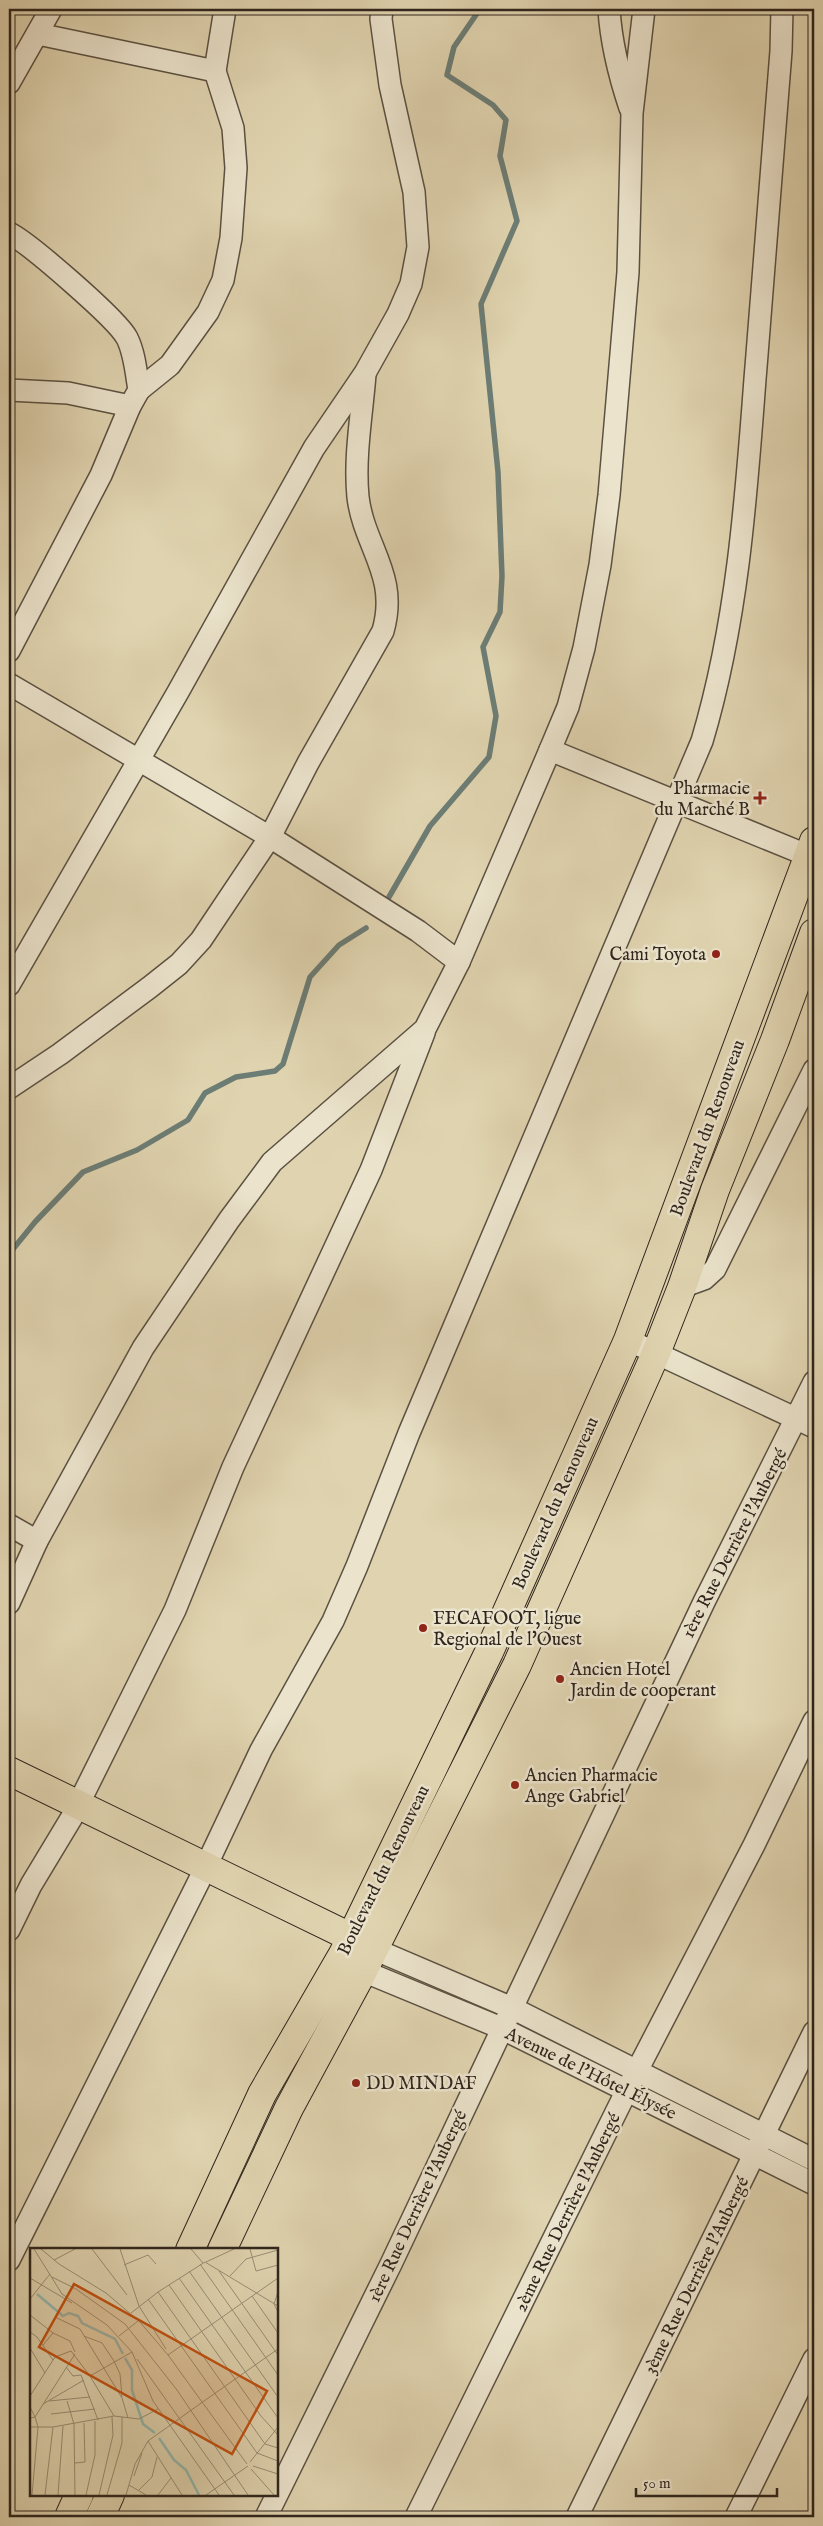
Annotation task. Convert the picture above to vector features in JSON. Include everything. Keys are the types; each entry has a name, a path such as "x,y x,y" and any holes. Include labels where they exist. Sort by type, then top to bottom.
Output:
{"main road":[{"name":"Boulevard du Renouveau","path":"223,2248 289,2108 358,1953 475,1679 628,1340 813,851"},
{"name":"Boulevard du Renouveau","path":"191,2248 262,2094 358,1953 502,1694 656,1353 682,1287 715,1190 776,1040 814,933"},
{"path":"475,1679 502,1694"},
{"path":"9,1771 75,1811 358,1953"},
{"path":"9,1787 75,1811"},
{"path":"237,2147 264,2160"},
{"path":"69,2517 79,2496"},
{"path":"100,2517 110,2496"}],"street":[{"path":"9,83 51,9"},
{"path":"9,651 101,475 135,398 170,365 208,312 223,280 231,238 236,168 233,128 215,71 225,9"},
{"path":"9,985 139,760 314,448 365,373 398,314 411,284 418,248 414,192 390,86 381,19 382,9"},
{"path":"609,9 611,36 621,81 632,114"},
{"path":"9,1930 31,1886 75,1811 175,1610 233,1467 371,1170 425,1029 459,962 568,707 584,648 600,565 609,495 628,272 632,114 644,9"},
{"path":"9,2260 202,1875 261,1750 333,1622 409,1433 702,741 712,707 738,567 751,436 781,52 782,9"},
{"path":"38,34 215,71"},
{"path":"9,233 48,262 115,323 126,336 133,352 135,398"},
{"path":"9,1088 60,1054 179,964 201,940 270,837 308,763 383,631 388,612 388,592 380,562 360,510 358,497 357,472 365,373"},
{"path":"9,390 135,398"},
{"path":"9,684 270,837 418,931 459,962"},
{"path":"550,750 676,800 813,851"},
{"path":"9,1602 37,1541 143,1348 229,1220 272,1162 425,1029"},
{"path":"682,1287 704,1279 715,1269 814,1070"},
{"path":"628,1340 806,1422"},
{"name":"1ère Rue Derrière l'Aubergé","path":"278,2493 391,2264 704,1602 806,1422 814,1382"},
{"path":"9,1525 37,1541"},
{"name":"2ème Rue Derrière l'Aubergé","path":"416,2517 636,2071 754,1845 814,1721"},
{"name":"Avenue de l'Hôtel Élysée","path":"358,1953 512,2008 814,2160"},
{"name":"Avenue de l'Hôtel Élysée","path":"358,1953 501,2028 814,2184"},
{"name":"3ème Rue Derrière l'Aubergé","path":"576,2517 814,2032"},
{"path":"736,2517 814,2359"},
{"name":"1ère Rue Derrière l'Aubergé","path":"266,2517 276,2496"}],"waterway":[{"path":"389,897 430,826 489,757 496,716 483,647 500,612 502,576 498,472 481,304 517,221 500,156 506,120 493,105 447,75 454,47 480,9"},
{"path":"9,1254 35,1222 83,1172 137,1150 188,1120 205,1093 236,1077 275,1071 283,1064 310,977 339,945 366,928"}],"place":[{"name":"Pharmacie du Marché B","path":"760,798"},
{"name":"Cami Toyota","path":"716,954"},
{"name":"FECAFOOT, ligue Regional de l'Ouest","path":"423,1628"},
{"name":"Ancien Hotel Jardin de cooperant","path":"560,1679"},
{"name":"Ancien Pharmacie Ange Gabriel","path":"515,1785"},
{"name":"DD MINDAF","path":"356,2083"}]}
